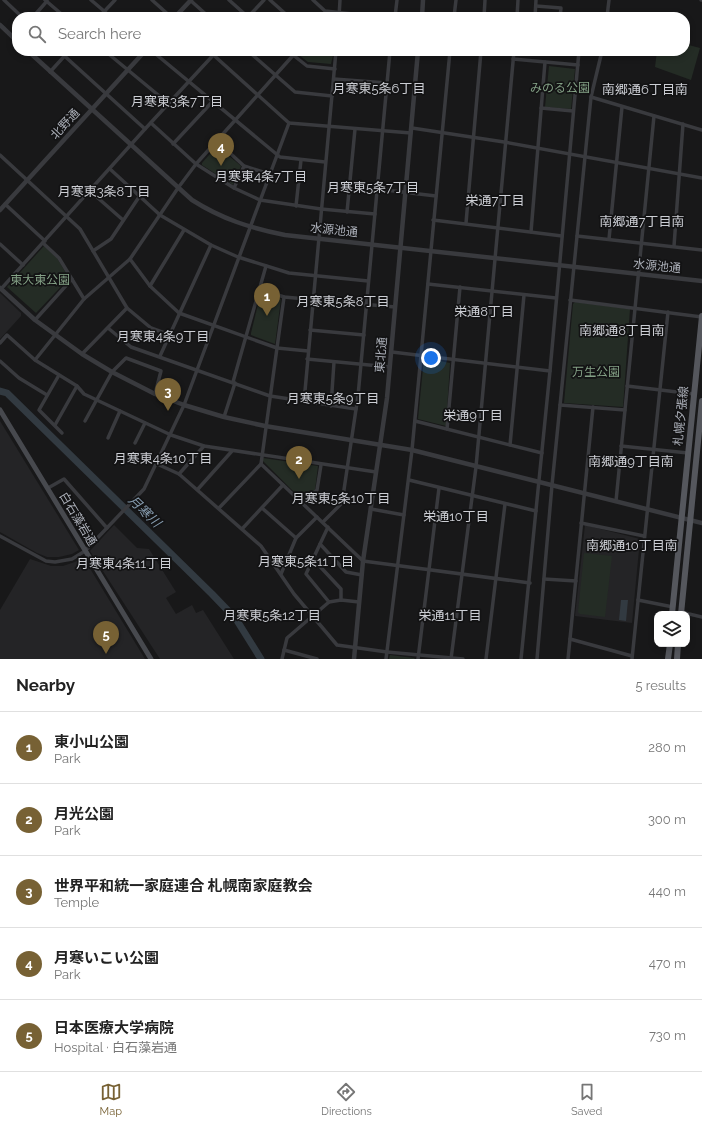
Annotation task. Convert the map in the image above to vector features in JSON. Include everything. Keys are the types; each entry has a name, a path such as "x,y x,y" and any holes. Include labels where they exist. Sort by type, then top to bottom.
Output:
{"main road":[{"name":"札幌夕張線","path":"673,611 702,316"},
{"name":"札幌夕張線","path":"681,611 690,520 700,455 702,401"},
{"name":"白石藻岩通","path":"0,410 151,659"},
{"path":"668,659 670,647"},
{"path":"677,659 678,647"}],"street":[{"path":"4,0 17,12"},
{"path":"37,12 46,0 59,12"},
{"path":"91,0 104,11 115,0"},
{"path":"152,0 165,12"},
{"path":"179,12 190,0 203,12"},
{"path":"229,0 242,12"},
{"path":"253,12 264,0"},
{"path":"270,0 283,12"},
{"path":"313,0 325,11 328,12"},
{"path":"339,12 340,0"},
{"path":"396,12 397,0"},
{"path":"422,12 423,0"},
{"path":"455,12 456,0"},
{"path":"485,12 486,0"},
{"path":"517,12 518,0"},
{"path":"535,12 536,0"},
{"path":"608,12 609,0"},
{"path":"536,6 561,8 561,12"},
{"path":"0,25 12,35"},
{"name":"水源池通","path":"33,56 192,200 215,214 249,228 285,235 318,239 702,281"},
{"path":"50,72 64,56 145,129"},
{"path":"111,56 169,104"},
{"name":"北野通","path":"0,210 141,56"},
{"path":"158,56 280,157 325,162"},
{"path":"213,56 130,145 110,169 1,288 35,320 82,354 112,372 155,394 184,405 224,417 265,426 412,450 476,467 584,492 702,523"},
{"path":"215,56 289,123 382,132 412,131 473,137 702,178"},
{"path":"254,56 295,92 332,96"},
{"path":"35,360 84,299 130,259 196,164 293,56 306,66 334,68"},
{"path":"304,402 314,276 335,56"},
{"path":"323,522 342,503 356,409 390,56"},
{"name":"東北通","path":"354,659 363,561 392,352 418,56"},
{"path":"386,659 409,480 450,56"},
{"path":"466,223 481,56"},
{"path":"451,658 476,467 504,142 513,56"},
{"path":"521,659 540,482 579,56"},
{"path":"537,659 550,484 560,405 570,300 571,267 577,236 591,97 601,56"},
{"path":"513,59 578,65"},
{"path":"531,232 545,62"},
{"path":"334,79 387,83"},
{"path":"591,97 702,130"},
{"path":"173,144 213,101"},
{"path":"609,239 622,107"},
{"path":"541,108 573,111"},
{"path":"616,501 654,116"},
{"path":"151,123 196,164 234,188 260,200 296,206 375,214"},
{"path":"0,536 35,557 55,562 72,560 86,551 144,489 184,405 276,154 289,123"},
{"path":"674,246 683,124"},
{"path":"347,212 355,129"},
{"path":"217,141 244,166 269,174"},
{"path":"0,155 80,229 127,308 151,328 170,335"},
{"path":"296,206 301,160"},
{"path":"234,188 244,166"},
{"path":"110,169 139,198 160,215 211,245 238,258 289,273 368,281"},
{"path":"377,189 436,196"},
{"path":"90,191 123,220"},
{"path":"93,250 111,238 139,198"},
{"path":"6,204 59,258 84,299"},
{"path":"433,220 562,236"},
{"path":"150,286 184,230"},
{"path":"577,236 702,250"},
{"path":"0,244 23,265"},
{"path":"160,356 211,245"},
{"path":"130,259 150,286 179,313 277,348 308,351"},
{"path":"224,417 266,266"},
{"path":"35,320 72,279"},
{"path":"428,284 556,298"},
{"path":"447,429 452,360 460,287"},
{"path":"260,289 284,297 395,307"},
{"path":"510,445 524,295"},
{"path":"218,508 261,464 261,455 284,297"},
{"path":"570,300 702,316"},
{"path":"82,354 127,308"},
{"path":"570,638 632,658 668,312"},
{"path":"108,328 132,347 270,396 356,409"},
{"path":"310,330 364,335"},
{"path":"0,343 7,335 35,360 77,386 84,394 171,435 204,446 321,465 376,472"},
{"path":"392,352 550,371"},
{"path":"85,421 112,372 126,358 162,371 155,394"},
{"path":"307,360 390,367"},
{"path":"0,361 19,378 47,395"},
{"path":"331,406 334,362"},
{"path":"59,375 39,410 62,434"},
{"path":"55,425 77,386"},
{"path":"627,386 694,394"},
{"path":"560,405 625,410"},
{"path":"568,659 593,407"},
{"path":"108,438 120,411"},
{"path":"415,421 542,453"},
{"path":"135,443 145,422"},
{"path":"179,474 204,446"},
{"path":"621,446 688,453"},
{"path":"198,489 232,451"},
{"path":"156,464 179,474 198,489 261,546 294,594 337,645 418,657 463,659"},
{"path":"261,464 363,561 530,583"},
{"path":"304,504 317,490 321,465"},
{"path":"48,488 64,479 107,528"},
{"path":"409,480 536,511"},
{"path":"242,529 283,485"},
{"path":"418,657 439,488"},
{"path":"486,659 505,504"},
{"path":"262,508 296,538"},
{"path":"371,509 404,515"},
{"path":"281,574 296,538 317,517"},
{"path":"581,523 644,536"},
{"path":"328,527 306,574 329,602"},
{"path":"320,544 346,572 362,575"},
{"path":"313,559 341,589 341,600"},
{"path":"544,578 576,581"},
{"path":"282,659 287,638 329,602 341,600 359,602"},
{"path":"638,600 673,611"},
{"path":"690,615 702,617"},
{"path":"284,650 317,659"}],"shaded area":[{"path":"0,293 21,313 21,316 0,339"},
{"path":"0,421 79,550 72,554 59,557 47,557 0,532"},
{"path":"114,525 137,548 149,549 176,592 166,598 176,614 192,605 196,613 203,610 234,659 160,659 90,551"},
{"path":"585,525 640,539 632,623 575,616"},
{"path":"83,557 145,659 0,659 0,610 30,559 51,566 63,566 75,562"},
{"path":"621,600 628,600 626,621 619,620"}],"green space":[{"path":"690,45 700,48 691,80 655,67 656,56 690,56"},
{"path":"300,56 333,56 331,64 308,62"},
{"name":"みのる公園","path":"549,66 575,69 571,109 545,107"},
{"path":"217,146 241,166 233,185 202,165 202,163"},
{"name":"東大東公園","path":"44,246 57,258 69,278 36,313 7,287"},
{"path":"261,292 281,299 275,344 251,335"},
{"name":"万生公園","path":"575,302 630,309 623,407 564,403 573,304"},
{"path":"424,358 450,363 446,426 418,419"},
{"path":"263,458 318,466 315,490 303,501 263,461"},
{"path":"584,553 612,556 605,617 580,614 578,612"},
{"path":"390,655 414,658 415,659 389,659"}],"waterway":[{"name":"月寒川","path":"0,391 7,393 212,594 236,619 261,659"}],"place":[{"name":"月寒いこい公園","path":"221,166"},
{"name":"東小山公園","path":"267,316"},
{"name":"世界平和統一家庭連合 札幌南家庭教会","path":"168,411"},
{"name":"月光公園","path":"299,479"},
{"name":"日本医療大学病院","path":"106,654"}],"district":[{"name":"月寒東5条6丁目","path":"379,88"},
{"name":"南郷通6丁目南","path":"645,89"},
{"name":"月寒東3条7丁目","path":"177,101"},
{"name":"月寒東4条7丁目","path":"261,176"},
{"name":"月寒東5条7丁目","path":"373,187"},
{"name":"月寒東3条8丁目","path":"104,191"},
{"name":"栄通7丁目","path":"495,200"},
{"name":"南郷通7丁目南","path":"642,221"},
{"name":"月寒東5条8丁目","path":"343,301"},
{"name":"栄通8丁目","path":"484,311"},
{"name":"南郷通8丁目南","path":"622,330"},
{"name":"月寒東4条9丁目","path":"163,336"},
{"name":"月寒東5条9丁目","path":"333,398"},
{"name":"栄通9丁目","path":"473,415"},
{"name":"月寒東4条10丁目","path":"163,458"},
{"name":"南郷通9丁目南","path":"631,461"},
{"name":"月寒東5条10丁目","path":"341,498"},
{"name":"栄通10丁目","path":"456,516"},
{"name":"南郷通10丁目南","path":"632,545"},
{"name":"月寒東5条11丁目","path":"306,561"},
{"name":"月寒東4条11丁目","path":"124,563"},
{"name":"月寒東5条12丁目","path":"272,615"},
{"name":"栄通11丁目","path":"450,615"}]}
